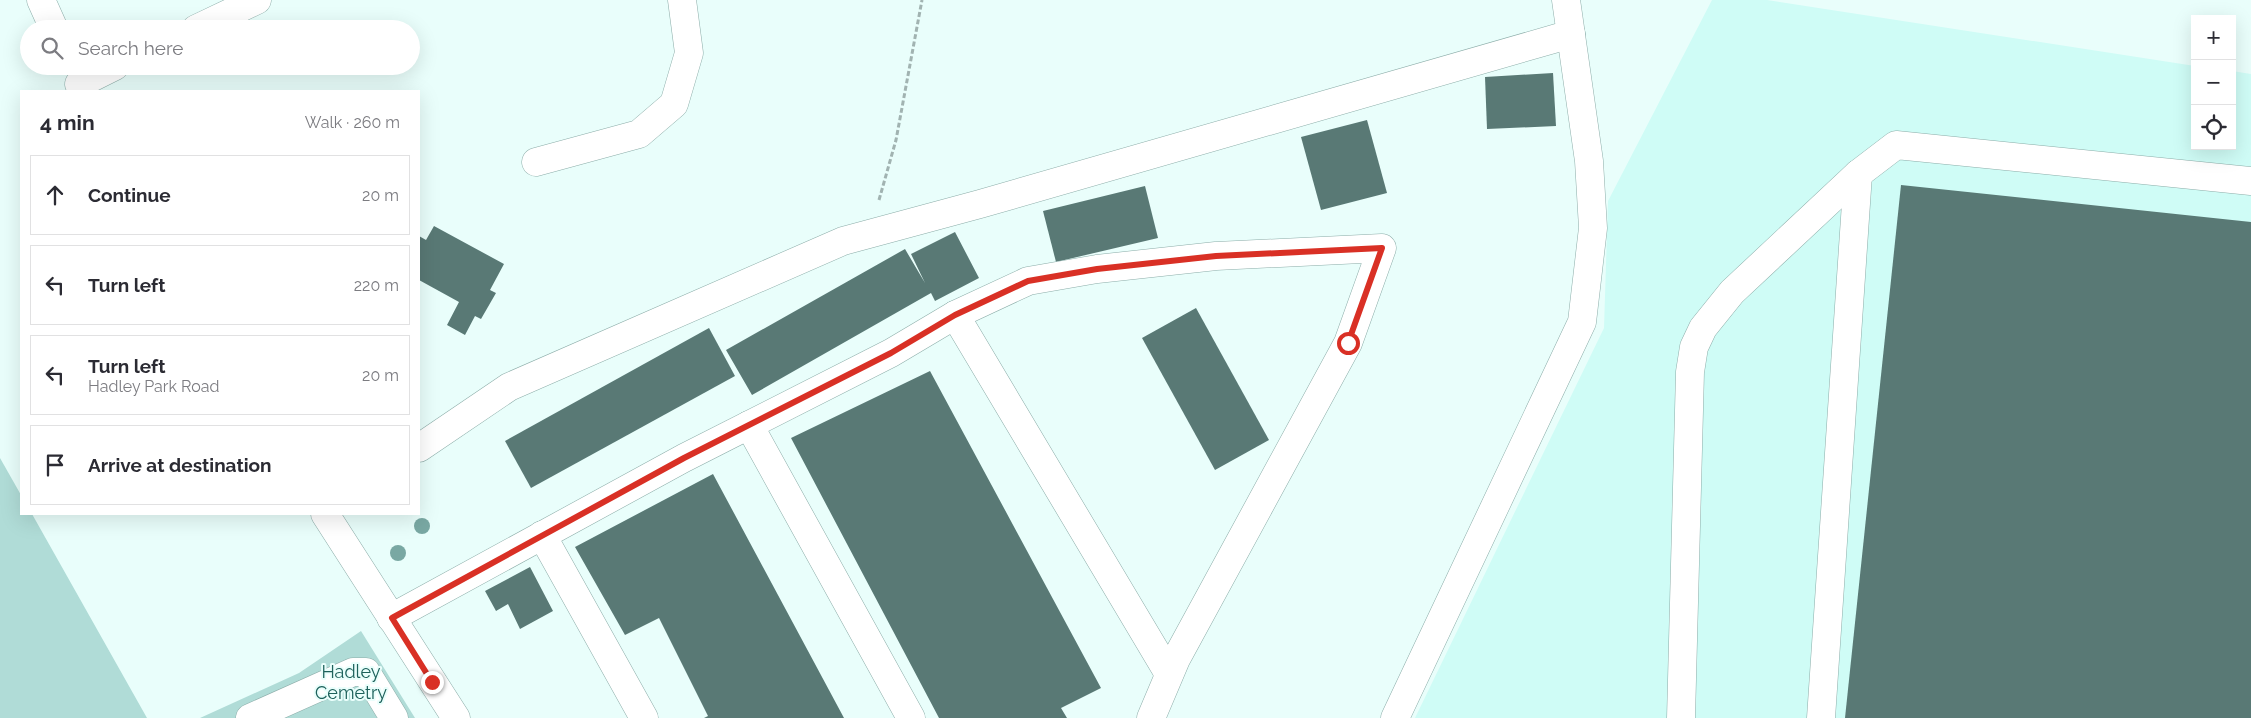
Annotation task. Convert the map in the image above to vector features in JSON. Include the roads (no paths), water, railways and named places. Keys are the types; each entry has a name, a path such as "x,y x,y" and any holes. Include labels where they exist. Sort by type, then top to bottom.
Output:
{"street":[{"path":"40,0 50,20"},
{"path":"215,20 257,0"},
{"path":"536,162 639,134 674,104 689,53 682,0"},
{"path":"1394,718 1582,322 1593,228 1589,161 1566,0"},
{"path":"420,447 509,387 843,241 990,201 1570,34"},
{"path":"77,80 91,75"},
{"path":"1681,718 1690,372 1694,347 1703,328 1732,292 1858,174 1896,145 2251,181"},
{"path":"1821,718 1858,174"},
{"path":"392,618 748,425 891,353 955,315 1028,281 1097,269 1216,256 1382,248 1348,343 1169,674 1151,718"},
{"path":"955,315 1169,674"},
{"path":"748,425 911,718"},
{"path":"327,515 456,718"},
{"path":"542,535 644,718"},
{"path":"250,718 353,672 362,670 366,672 394,718"}],"park label":[{"name":"Hadley Cemetry","path":"351,682"}]}
